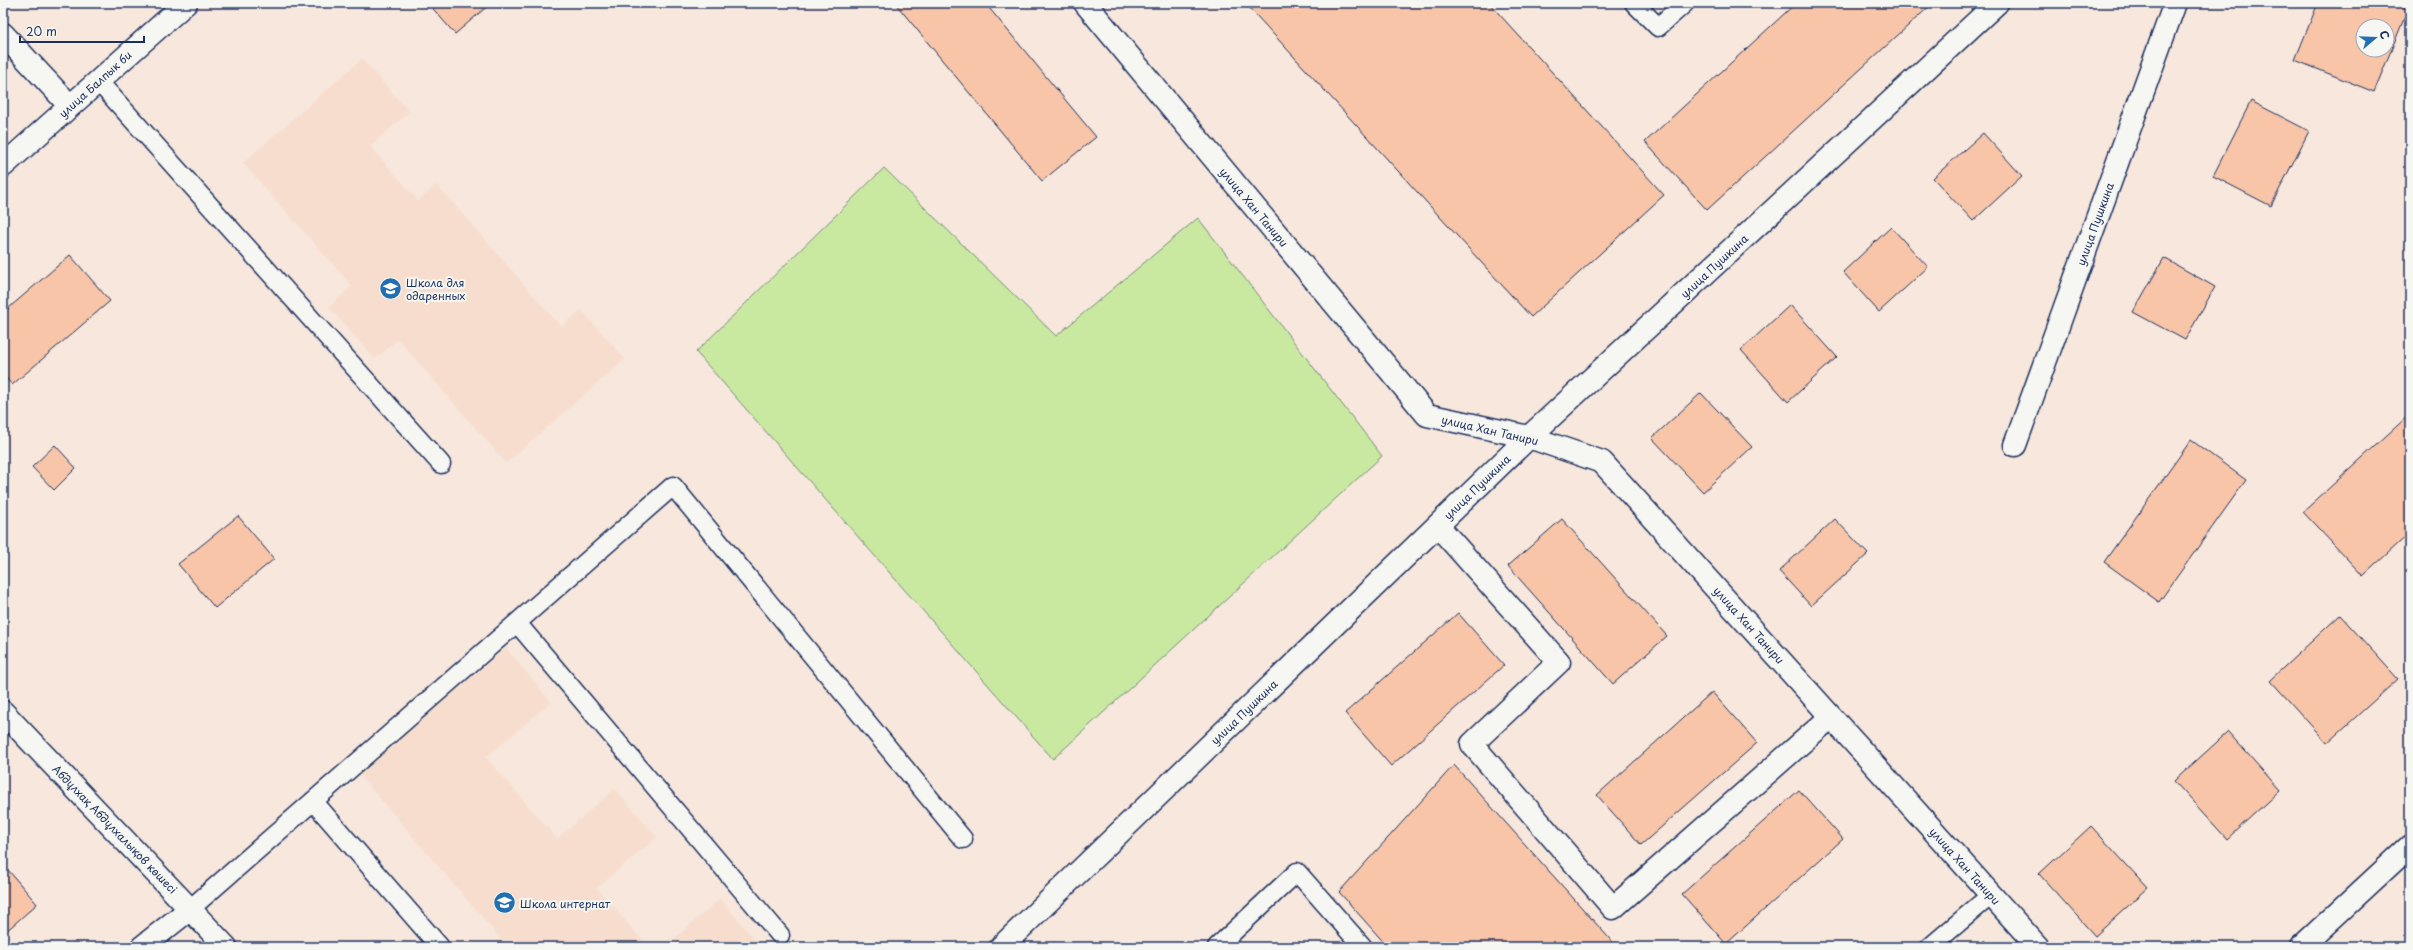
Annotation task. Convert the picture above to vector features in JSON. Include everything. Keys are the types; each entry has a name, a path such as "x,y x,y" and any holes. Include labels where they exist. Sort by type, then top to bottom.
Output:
{"street":[{"name":"улица Балпык би","path":"3,166 186,3"},
{"name":"улица Хан Танири","path":"1085,3 1427,415 1529,437 1602,462 2038,947"},
{"name":"улица Пушкина","path":"1000,947 1529,437 1997,3"},
{"name":"улица Пушкина","path":"2015,445 2175,3"},
{"path":"3,34 70,106"},
{"path":"1438,526 1559,662 1472,744 1613,908 1831,717"},
{"name":"Абдұлхақ Абдұлхалықов көшесі","path":"3,712 226,947"},
{"path":"2301,947 2410,846"},
{"path":"142,947 190,909"}],"lane":[{"path":"1634,3 1658,27 1685,3"},
{"path":"98,81 441,464"},
{"path":"190,909 673,486 963,839"},
{"path":"517,623 780,935"},
{"path":"313,801 440,947"},
{"path":"1217,947 1298,872 1363,947"},
{"path":"1930,947 1991,895"}],"shaded area":[{"path":"362,59 409,112 370,146 418,201 437,185 561,327 581,310 625,359 506,463 398,339 375,359 329,307 352,286 243,163"},
{"path":"506,648 551,702 486,757 557,839 615,789 657,837 597,888 648,947 508,947 359,774"},
{"path":"720,899 761,947 665,947"}],"green space":[{"path":"884,168 1056,336 1198,218 1382,456 1053,759 696,352"}],"building":[{"path":"428,3 491,3 455,34"},
{"path":"895,3 985,3 1096,137 1042,181"},
{"path":"1245,3 1489,3 1664,195 1531,317"},
{"path":"1796,3 1933,3 1707,210 1645,142"},
{"path":"2318,3 2394,3 2408,9 2395,41 2395,18 2355,18 2355,58 2388,58 2374,92 2295,60"},
{"path":"2251,101 2309,131 2271,206 2213,176"},
{"path":"1983,133 2022,176 1973,221 1933,178"},
{"path":"1891,227 1928,267 1879,312 1843,272"},
{"path":"70,255 110,301 12,385 3,374 3,313"},
{"path":"2164,258 2215,287 2185,340 2133,312"},
{"path":"1790,305 1837,357 1788,402 1741,350"},
{"path":"1701,393 1752,447 1703,492 1652,438"},
{"path":"2410,414 2410,533 2363,576 2303,512"},
{"path":"2191,440 2246,480 2159,602 2104,562"},
{"path":"55,445 76,468 54,490 32,467"},
{"path":"238,516 274,559 215,608 178,564"},
{"path":"1562,519 1667,636 1613,684 1508,566"},
{"path":"1835,519 1868,554 1811,606 1779,571"},
{"path":"1458,613 1504,665 1391,766 1345,713"},
{"path":"2340,615 2398,679 2327,743 2270,680"},
{"path":"1712,692 1757,743 1641,845 1597,795"},
{"path":"2228,732 2280,790 2227,839 2174,781"},
{"path":"1454,765 1617,947 1388,947 1339,892"},
{"path":"1799,790 1843,839 1726,944 1682,894"},
{"path":"2091,826 2148,888 2095,936 2039,874"},
{"path":"3,864 37,904 3,934"},
{"path":"1985,940 1991,947 1976,947"}],"place":[{"name":"Школа для одаренных","path":"390,288"},
{"name":"Школа интернат","path":"505,903"}]}
